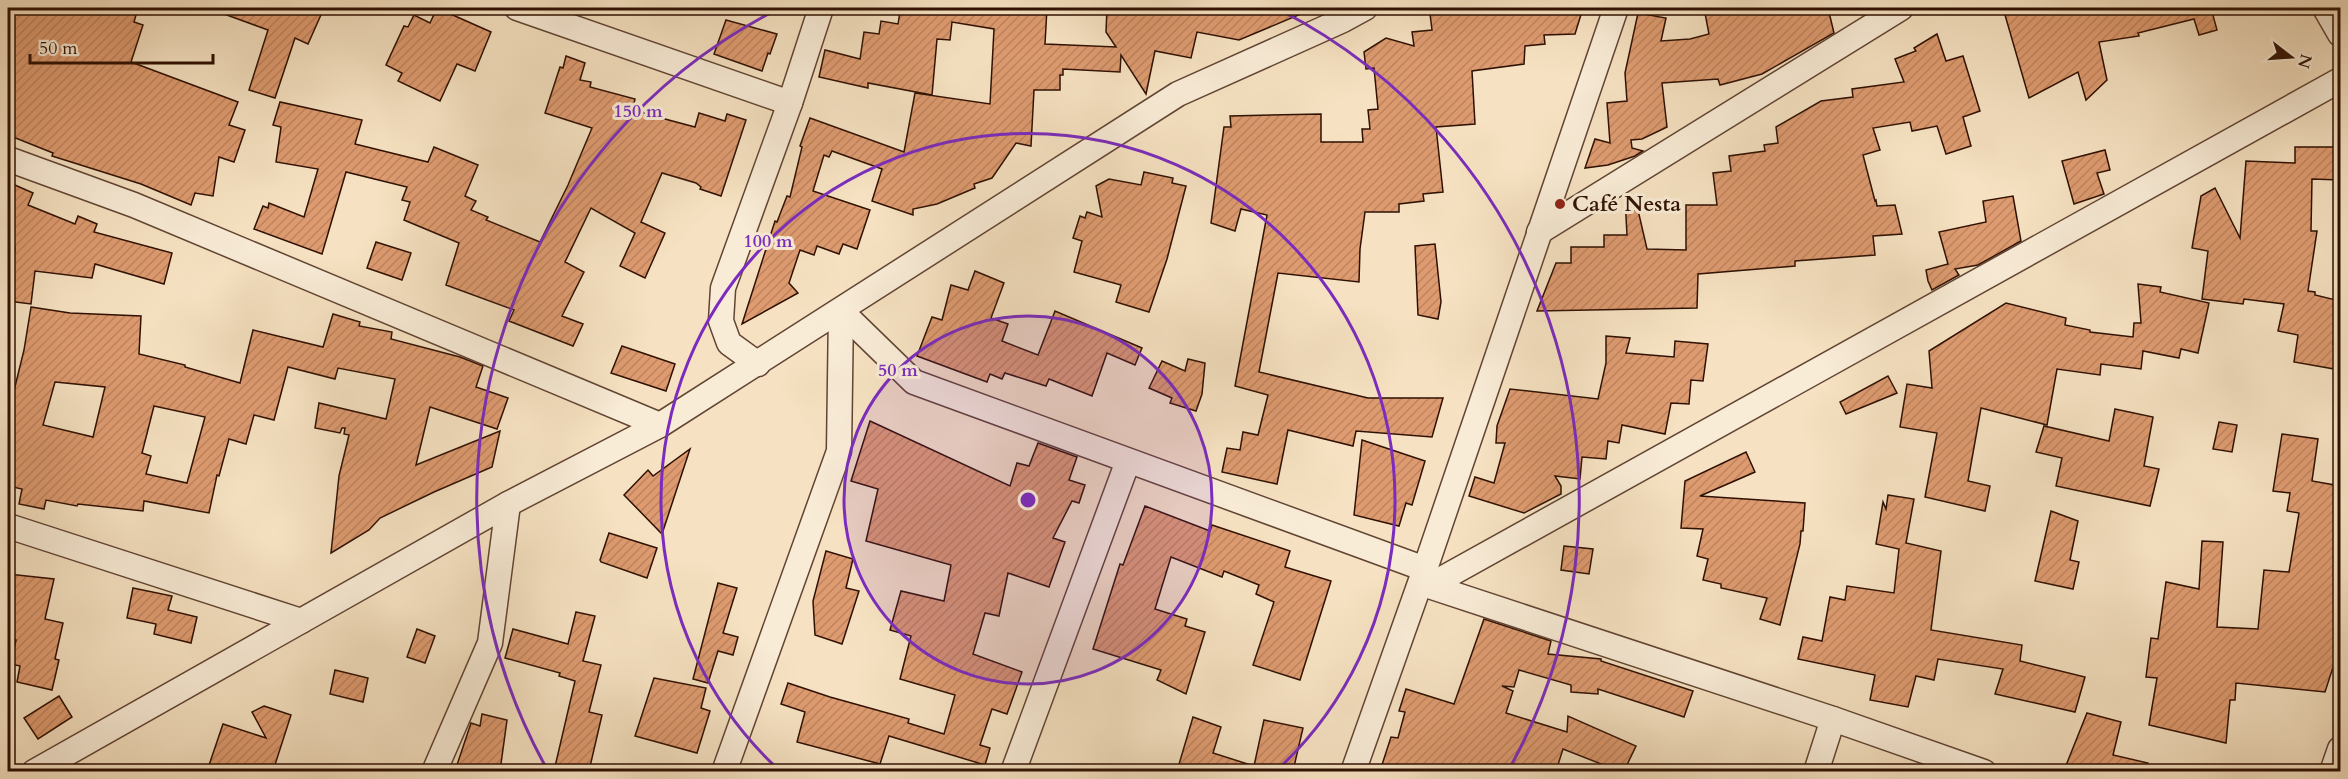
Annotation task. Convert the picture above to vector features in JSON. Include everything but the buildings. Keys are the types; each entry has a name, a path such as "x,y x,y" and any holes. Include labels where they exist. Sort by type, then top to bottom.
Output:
{"street":[{"path":"517,8 790,103"},
{"path":"758,364 729,344 721,321 723,288 790,103 821,8"},
{"path":"34,771 508,504 660,425 1178,94 1365,8"},
{"path":"1353,771 1427,578 1539,232 1616,8"},
{"path":"1539,232 1901,8"},
{"path":"2325,8 2340,33"},
{"path":"1427,578 2340,80"},
{"path":"8,159 134,205 660,425"},
{"path":"841,310 914,382 1128,461 1427,578 1984,771"},
{"path":"724,771 838,451 841,310"},
{"path":"1013,771 1128,461"},
{"path":"434,771 490,643 508,504"},
{"path":"8,526 302,621"},
{"path":"1816,771 1833,719"},
{"path":"2332,771 2340,749"}],"place":[{"name":"Café Nesta","path":"1560,204"}]}
